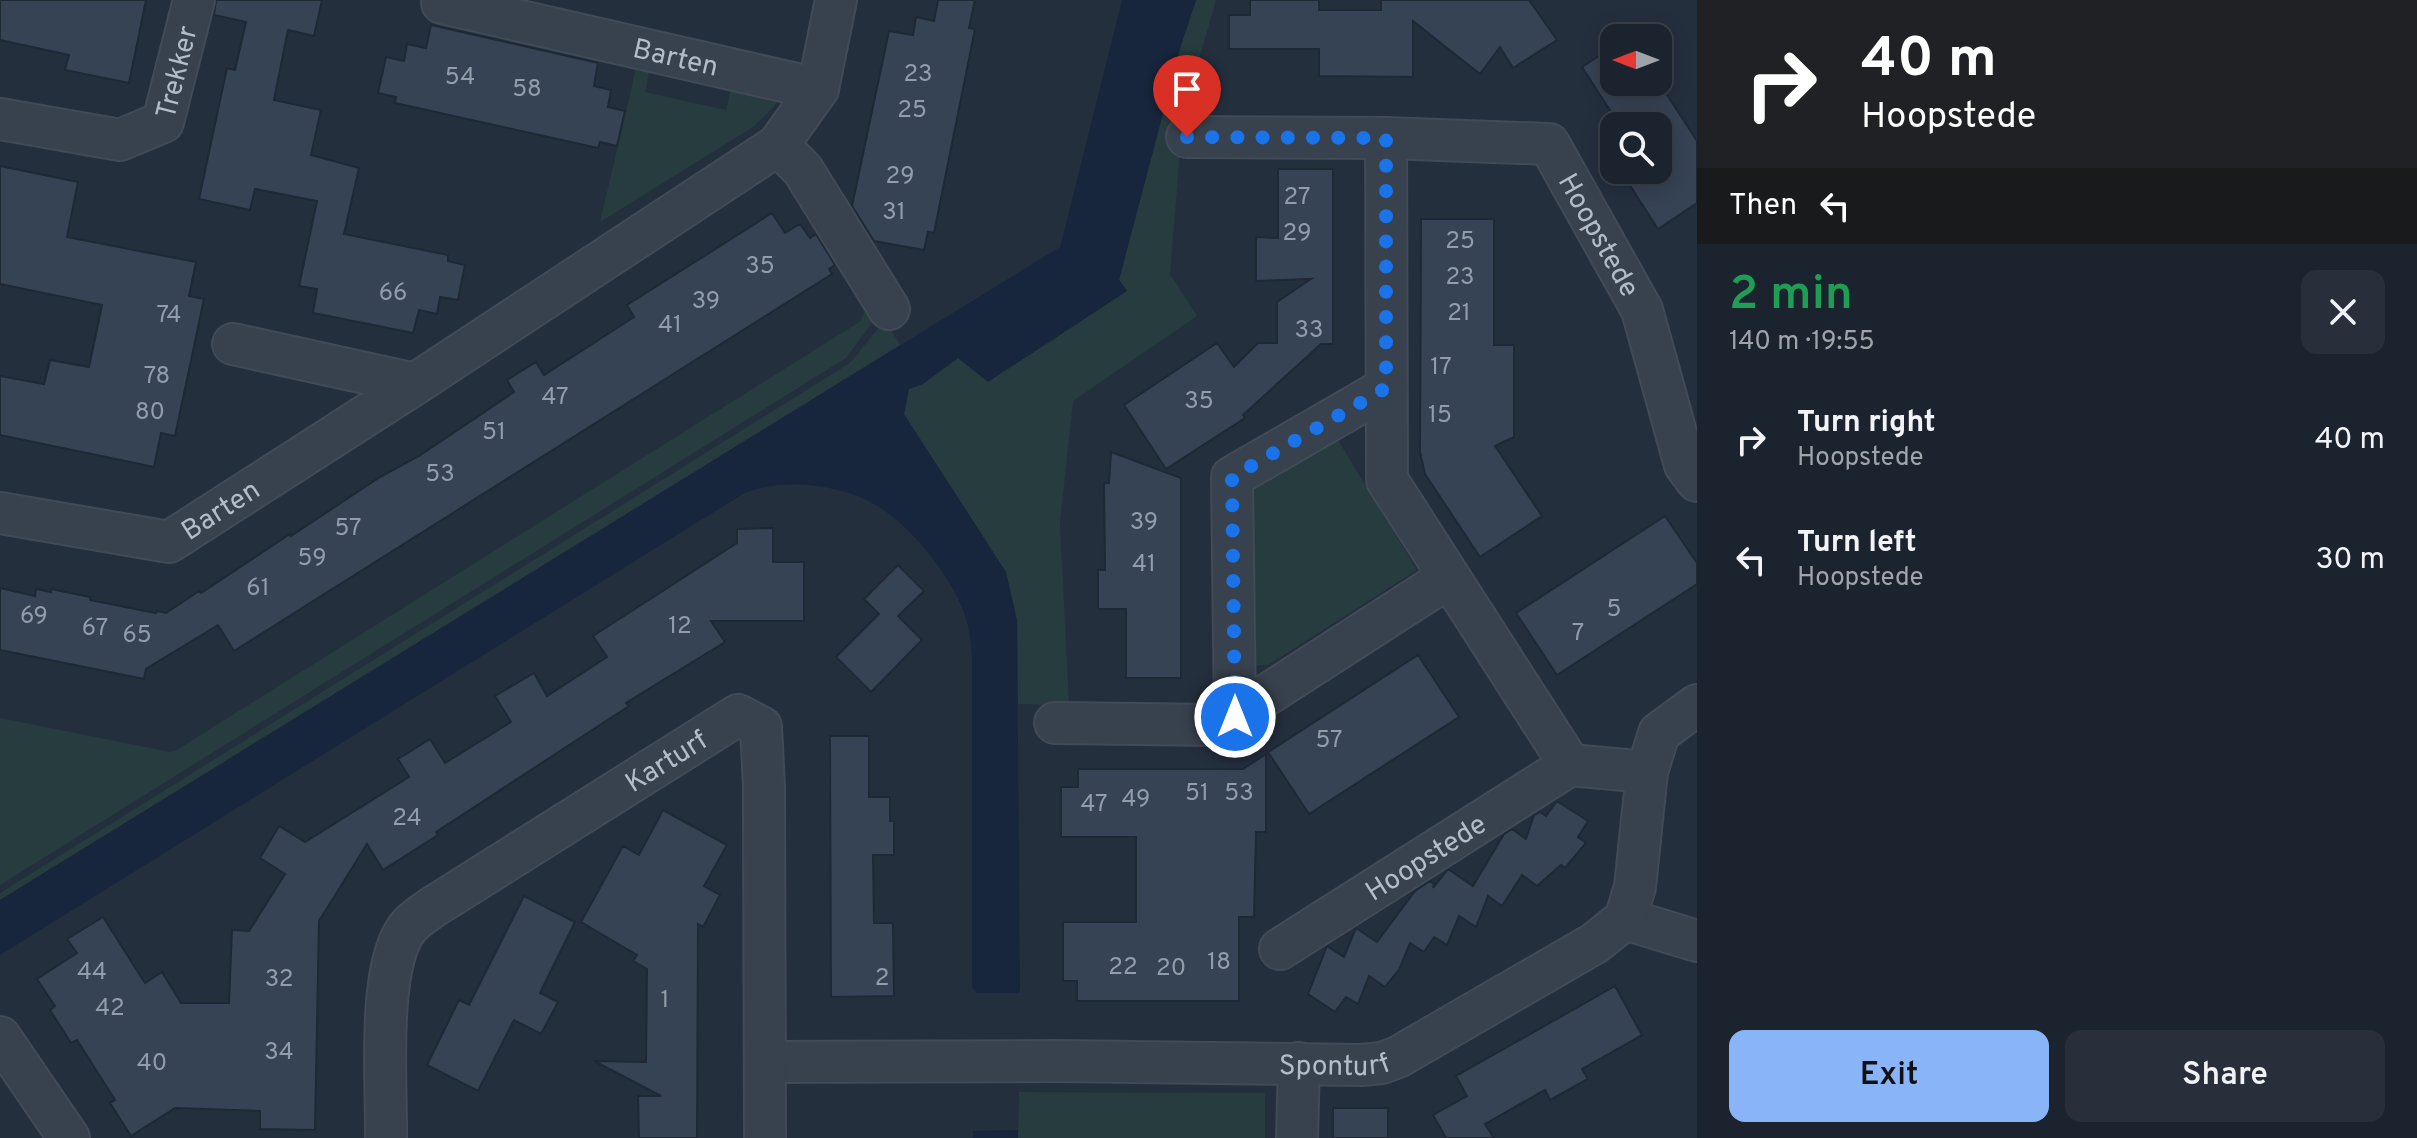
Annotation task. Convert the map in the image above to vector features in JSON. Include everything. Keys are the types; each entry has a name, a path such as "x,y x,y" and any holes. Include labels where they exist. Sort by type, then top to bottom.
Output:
{"street":[{"name":"Trekker","path":"0,119 120,140 163,122 194,0"},
{"name":"Barten","path":"0,513 169,542 778,145 818,89 836,0"},
{"name":"Barten","path":"442,3 818,89"},
{"name":"Hoopstede","path":"1187,137 1386,138 1549,144 1642,310 1685,465 1697,481"},
{"path":"1386,138 1387,480 1570,765 1647,772"},
{"path":"778,145 803,170 889,309"},
{"path":"233,344 415,384"},
{"path":"1235,717 1232,477 1386,388"},
{"path":"1055,723 1220,725 1448,578"},
{"path":"1697,705 1659,733 1647,772 1635,887 1625,919 1697,941"},
{"name":"Karturf","path":"386,1138 387,981 395,953 408,927 433,907 738,715 761,727 765,1138"},
{"name":"Hoopstede","path":"1280,949 1570,765"},
{"name":"Sponturf","path":"766,1062 1382,1063 1398,1057 1595,943 1625,919"},
{"path":"0,1037 69,1138"},
{"path":"1297,1138 1299,1063"}],"green space":[{"path":"1196,0 1216,0 1183,115 1170,274 1197,316 1073,401 1060,523 1069,705 1018,704 1017,620 904,414 909,389 923,384 959,357 1127,291 1119,280 1181,45"},
{"path":"638,60 651,63 645,92 726,110 733,81 782,93 774,107 753,127 600,222"},
{"path":"870,298 880,312 846,358 0,885 0,718 175,751 861,321"},
{"path":"885,320 900,345 0,900 0,893 850,363"},
{"path":"1326,438 1338,440 1417,570 1268,665 1248,665 1247,489"},
{"path":"1019,1092 1265,1093 1265,1138 1018,1138"}],"water":[{"path":"1122,0 1196,0 1181,45 1119,280 1127,291 988,382 958,358 923,384 909,389 904,414 1006,572 1017,620 1018,993 977,993 972,988 972,658 963,610 935,562 893,517 848,493 802,485 772,486 743,494 0,955 0,900 1060,247"},
{"path":"1018,1130 1018,1138 973,1138 973,1131"}],"building":[{"path":"0,0 146,0 129,83 65,70 69,55 0,40"},
{"path":"216,0 322,0 314,36 288,30 274,100 321,110 311,155 359,168 344,234 448,255 448,261 465,265 458,300 440,297 437,314 419,310 413,333 313,313 317,289 299,286 317,201 255,189 250,210 199,199 227,68 235,70 246,22 214,15"},
{"path":"938,0 975,0 969,28 975,29 934,233 928,232 924,250 874,241 852,206 889,31 913,35 916,17 934,21"},
{"path":"1250,0 1319,0 1319,10 1381,10 1381,0 1529,0 1557,40 1513,68 1500,47 1480,74 1413,21 1413,77 1319,76 1319,49 1229,49 1229,15 1250,15"},
{"path":"431,25 598,63 594,86 611,90 608,107 625,111 617,146 600,142 598,148 395,103 396,97 378,93 386,57 404,61 407,44 426,48"},
{"path":"1600,55 1600,95 1582,67"},
{"path":"1601,96 1668,96 1697,141 1697,203 1658,229 1629,184 1672,184 1672,112 1611,112"},
{"path":"0,166 78,182 67,237 196,262 189,296 204,299 175,436 161,433 154,467 0,435 0,376 44,384 50,360 89,367 102,305 0,284"},
{"path":"1278,169 1333,169 1333,344 1321,344 1243,415 1245,418 1166,469 1124,405 1217,343 1234,367 1258,343 1277,343 1277,302 1311,279 1256,281 1256,237 1278,238"},
{"path":"772,213 785,233 800,224 810,238 816,234 835,265 829,269 832,274 234,651 218,625 146,669 144,679 0,650 0,588 35,596 36,589 51,592 51,589 90,597 90,600 166,613 380,477 419,456 514,392 507,380 536,362 544,375 634,317 627,305"},
{"path":"1421,219 1494,219 1494,345 1514,345 1514,437 1495,446 1542,516 1480,557 1425,474 1420,452"},
{"path":"1111,452 1181,478 1181,678 1126,678 1126,609 1098,609 1098,570 1105,570 1104,483 1109,483"},
{"path":"1665,516 1697,563 1697,584 1557,675 1516,613"},
{"path":"773,528 773,562 804,562 804,621 711,621 725,642 626,703 629,706 436,832 438,835 383,870 367,844 319,921 315,1130 260,1129 260,1111 175,1108 131,1136 110,1103 115,1100 77,1040 71,1043 50,1010 55,1006 37,979 77,953 67,939 103,917 145,983 162,972 181,1003 229,1003 232,930 249,931 285,874 260,858 279,826 305,842 409,777 398,759 430,739 445,763 511,722 495,696 534,673 547,696 607,657 593,636 737,543 737,529"},
{"path":"898,565 924,591 898,616 922,640 871,692 836,657 879,614 864,599"},
{"path":"1418,655 1459,717 1309,814 1268,752"},
{"path":"830,736 869,736 869,797 890,797 894,855 873,855 874,923 893,923 894,996 831,997"},
{"path":"1266,754 1266,832 1256,832 1254,917 1239,917 1239,1001 1077,1001 1077,981 1063,981 1063,922 1136,922 1136,837 1061,837 1061,787 1078,787 1078,769 1243,769"},
{"path":"1557,801 1588,821 1578,837 1586,843 1565,868 1561,865 1537,886 1522,875 1502,906 1488,896 1476,927 1459,916 1447,945 1434,937 1424,952 1410,943 1399,970 1385,987 1369,976 1358,1004 1346,997 1335,1012 1308,994 1327,946 1344,957 1356,928 1377,942 1415,891 1430,881 1434,884 1433,888 1448,869 1473,886 1504,834 1512,829 1526,839 1534,815 1540,812 1546,816"},
{"path":"663,810 727,845 704,886 720,895 703,927 698,924 697,1138 639,1138 638,1096 661,1096 594,1061 646,1062 647,969 633,961 637,955 581,922 623,846 639,855"},
{"path":"524,896 575,922 540,993 558,1002 541,1034 514,1020 478,1091 427,1065 459,1000 469,1005"},
{"path":"1615,986 1642,1035 1582,1069 1588,1079 1550,1100 1545,1090 1485,1124 1494,1138 1446,1138 1433,1115 1467,1096 1456,1076"},
{"path":"1333,1108 1388,1108 1388,1138 1333,1138"}],"route":[{"path":"1187,137 1386,138 1386,388 1232,477 1235,717"}]}
